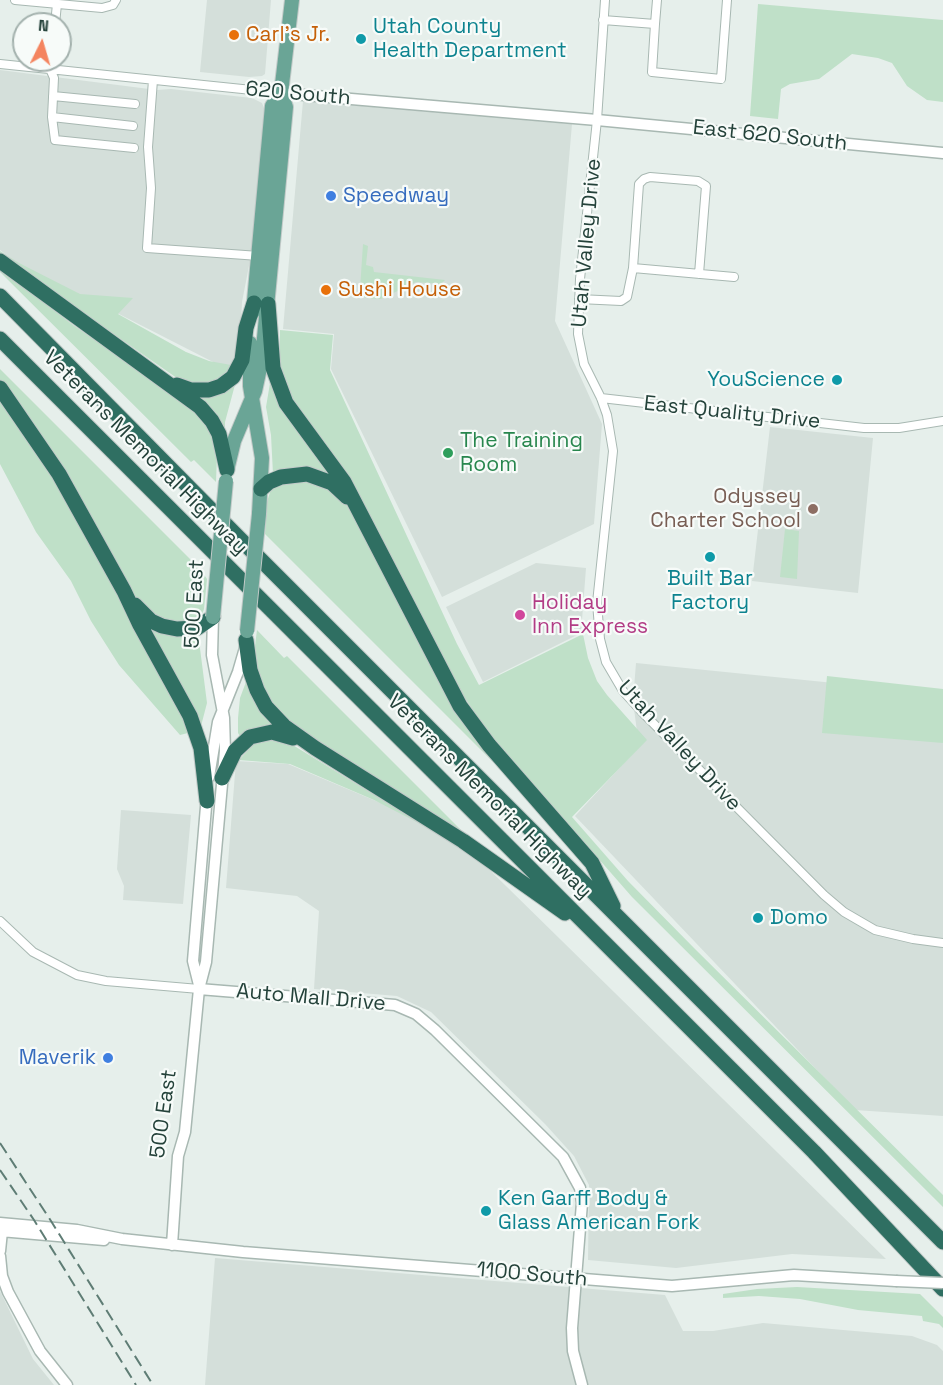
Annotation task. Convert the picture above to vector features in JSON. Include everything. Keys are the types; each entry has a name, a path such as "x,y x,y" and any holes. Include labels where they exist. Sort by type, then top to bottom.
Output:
{"highway":[{"path":"0,261 200,407 209,417 221,439 226,476"},
{"name":"Veterans Memorial Highway","path":"0,296 230,530 943,1242"},
{"path":"155,373 191,390 209,390 225,383 234,375 242,360 246,328 261,304"},
{"path":"261,304 273,363 284,398 295,417 344,482 460,706 489,745 592,863 618,917"},
{"name":"Veterans Memorial Highway","path":"0,339 814,1152 943,1289"},
{"path":"0,388 59,474 192,721 201,748 207,801"},
{"path":"261,489 269,482 284,476 299,474 314,476 338,488 357,511"},
{"path":"124,591 144,615 165,627 194,629 204,625 213,617"},
{"path":"247,635 251,674 264,703 284,726 446,830 600,937"},
{"path":"222,778 238,746 257,734 282,733 315,748"}],"main road":[{"name":"500 East","path":"247,635 259,514 262,451 252,400 249,359 261,304 286,107 281,93 292,0"},
{"name":"500 East","path":"261,304 259,256 272,106 281,93"},
{"name":"500 East","path":"213,617 226,476 234,441 252,400"}],"street":[{"path":"15,0 102,9 115,2"},
{"name":"Utah Valley Drive","path":"605,0 597,120 579,299 580,348 590,377 602,398 610,425 613,451 597,603 598,625 606,662 623,691 824,895 844,912 875,930 906,938 943,943"},
{"path":"657,0 652,72 721,79 727,0"},
{"path":"56,12 57,4"},
{"path":"603,20 655,24"},
{"name":"620 South","path":"72,68 153,80 281,93 597,120"},
{"path":"52,72 54,78 52,117 55,140 134,148"},
{"path":"153,80 148,147 151,188 147,248 259,256"},
{"path":"53,96 135,104"},
{"path":"52,117 133,126"},
{"name":"East 620 South","path":"597,120 943,153"},
{"path":"579,299 618,301 624,299 629,292 640,181 650,177 698,181 706,186 699,274"},
{"path":"633,268 734,277"},
{"name":"East Quality Drive","path":"602,398 864,428 898,428 943,421"},
{"name":"500 East","path":"172,1245 178,1156 185,1132 199,989 206,962 225,740 223,706 213,663 213,617"},
{"name":"500 East","path":"199,989 193,961 213,744 223,706 238,672 247,635"},
{"name":"Auto Mall Drive","path":"0,921 33,952 77,975 106,981 395,1005 416,1014 435,1030 562,1157 580,1188 582,1203 572,1328 573,1351 582,1385"},
{"path":"0,1251 1,1228"},
{"name":"1100 South","path":"1,1228 78,1239 122,1239 243,1252 672,1286 794,1275 943,1283"},
{"path":"0,1256 2,1276 8,1292 40,1351 67,1385"}],"shaded area":[{"path":"207,0 271,0 265,74 249,77 200,72"},
{"path":"0,70 157,90 171,89 252,98 262,103 264,108 253,245 242,302 241,325 232,366 215,363 119,314 77,297 19,265 0,250"},
{"path":"303,101 572,124 555,321 602,424 594,524 442,597 331,369 334,334 283,329"},
{"name":"Odyssey Charter School","path":"770,427 873,438 858,593 752,581"},
{"path":"536,563 586,568 581,633 483,682 446,607"},
{"path":"636,663 834,683 943,743 943,1116 855,1110 575,816 639,747 633,701"},
{"path":"236,761 288,764 452,833 886,1259 792,1254 676,1268 588,1260 589,1185 574,1156 545,1124 431,1012 397,996 314,989 319,911 297,896 226,888"},
{"path":"121,810 191,815 183,904 123,900 124,886 117,869"},
{"path":"215,1258 665,1295 683,1331 713,1331 763,1323 912,1336 937,1345 943,1351 943,1385 205,1385"},
{"path":"0,1291 33,1359 54,1385 0,1385"}],"green space":[{"path":"758,4 943,20 943,102 927,100 907,86 892,63 878,58 852,54 819,79 790,84 781,89 778,119 750,116"},
{"path":"363,244 368,246 366,265 373,267 374,272 445,280 441,284 416,282 381,299 366,298 361,295 360,289"},
{"path":"0,251 80,294 133,298 118,314 186,352 209,361 231,365 229,370 209,383 184,383 0,255"},
{"path":"0,269 73,325 192,407 211,428 217,455 216,482 194,460 191,462 0,272"},
{"path":"280,330 333,335 330,370 457,644 479,685 583,634 588,658 597,681 647,740 572,817 628,881 943,1195 943,1207 632,897 486,730 463,695 418,611 292,400 282,375"},
{"path":"0,369 201,570 207,579 201,617 195,621 170,625 141,608 67,476 36,427 0,380"},
{"path":"236,381 225,422 225,434 195,396"},
{"path":"271,382 336,480 273,474 271,435 266,407"},
{"path":"0,402 53,479 176,701 188,733 180,735 119,665 91,621 71,581 36,532 0,464"},
{"path":"308,479 340,495 349,508 516,785 265,534 267,502 271,489"},
{"path":"785,529 799,531 797,579 780,577"},
{"path":"143,621 198,633 207,703 201,726 199,727"},
{"path":"257,630 284,658 287,656 471,840 278,717 259,678 254,654"},
{"path":"827,676 943,689 943,743 822,733"},
{"path":"246,682 277,727 241,738 238,733 238,718 240,698"},
{"path":"266,738 284,740 430,829 374,800 290,764 239,760 249,749 247,746"},
{"path":"797,1287 920,1294 943,1317 943,1328 939,1324 923,1321 922,1316 858,1310 800,1299 759,1296 723,1298 723,1294"}],"railway":[{"path":"0,1143 153,1385"},
{"path":"0,1170 34,1220 136,1385"}],"place":[{"name":"Carl's Jr.","path":"234,35"},
{"name":"Utah County Health Department","path":"361,39"},
{"name":"Speedway","path":"331,196"},
{"name":"Sushi House","path":"326,290"},
{"name":"YouScience","path":"837,380"},
{"name":"The Training Room","path":"448,453"},
{"name":"Odyssey Charter School","path":"813,509"},
{"name":"Built Bar Factory","path":"710,557"},
{"name":"Holiday Inn Express","path":"520,615"},
{"name":"Domo","path":"758,918"},
{"name":"Maverik","path":"108,1058"},
{"name":"Ken Garff Body & Glass American Fork","path":"486,1211"}]}
